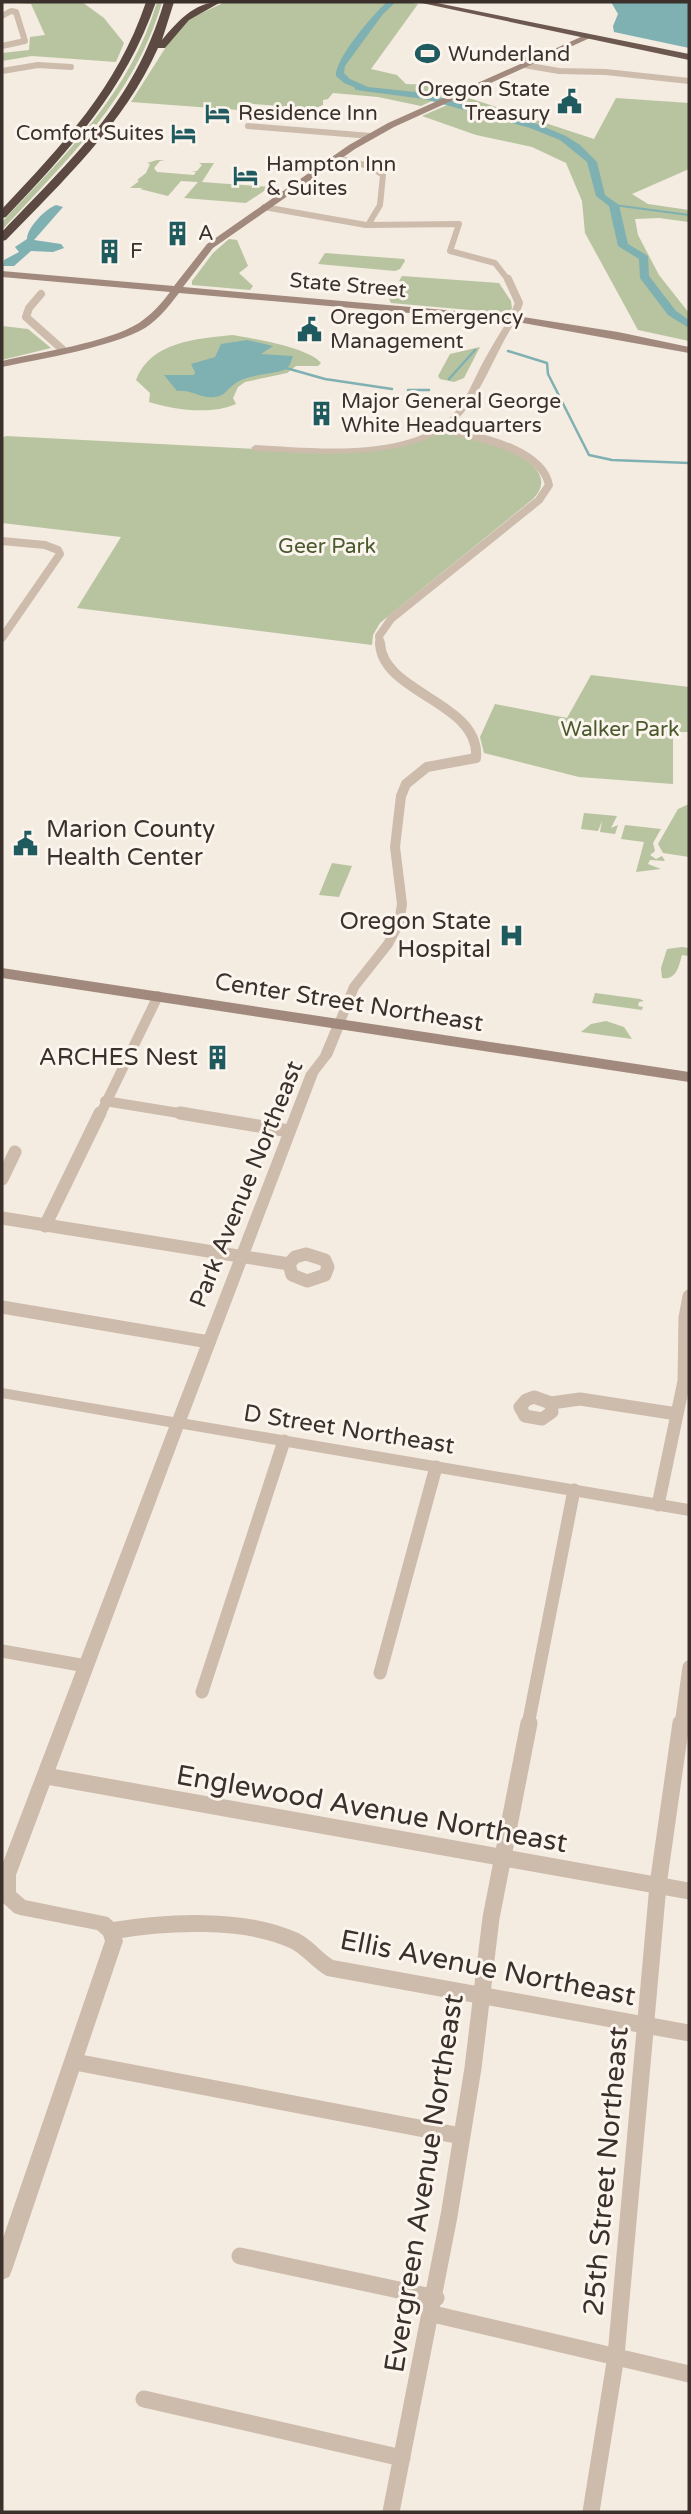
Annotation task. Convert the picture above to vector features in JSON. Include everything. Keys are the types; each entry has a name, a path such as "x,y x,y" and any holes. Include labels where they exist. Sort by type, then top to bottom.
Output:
{"highway":[{"path":"128,60 141,2"},
{"path":"2,215 83,128 109,93 144,29 151,2"},
{"path":"142,73 158,37 169,2"},
{"path":"2,238 102,131 180,23 216,2"},
{"path":"421,2 689,57"}],"main road":[{"path":"2,364 112,338 141,326 156,316 210,246 336,158 371,136 426,109 589,37"},
{"path":"503,57 516,60 544,56"},
{"name":"State Street","path":"2,274 513,319 608,333 689,350"},
{"name":"Center Street Northeast","path":"2,973 339,1024 463,1048 689,1077"}],"street":[{"path":"2,16 11,11 16,12 25,41 2,46"},
{"path":"2,71 38,65 71,67"},
{"path":"524,65 559,71 606,72 689,81"},
{"path":"248,126 371,136"},
{"path":"336,158 369,166 383,175 380,205 369,225"},
{"path":"255,448 360,450 416,439 442,428 458,415 513,319 519,303 499,267 450,251 459,224 369,225 264,207"},
{"path":"41,294 29,308 26,317 62,349"},
{"name":"Park Avenue Northeast","path":"4,1896 7,1875 240,1256 312,1073 326,1055 354,987 388,944 399,923 401,904 395,850 401,793 412,778 427,767 476,758 476,743 467,727 388,667 379,651 379,636 391,619 539,499 549,482 545,470 528,456 442,428"},
{"path":"2,541 55,548 59,557 2,638"},
{"path":"46,1226 158,996"},
{"path":"105,1101 289,1131"},
{"path":"2,1179 15,1152"},
{"path":"2,1218 289,1264"},
{"path":"658,1505 686,1363 685,1318 689,1296"},
{"path":"2,1307 209,1342"},
{"name":"D Street Northeast","path":"2,1393 689,1510"},
{"path":"551,1404 580,1399 677,1414"},
{"path":"202,1692 284,1441"},
{"path":"380,1673 436,1467"},
{"name":"Evergreen Avenue Northeast","path":"391,2512 434,2306 501,1858 574,1490"},
{"path":"2,1651 86,1666"},
{"name":"25th Street Northeast","path":"591,2512 616,2356 658,1885 689,1667"},
{"name":"Englewood Avenue Northeast","path":"46,1776 689,1891"},
{"path":"2,2270 114,1948 111,1931 95,1921 20,1907 4,1896"},
{"name":"Ellis Avenue Northeast","path":"111,1931 136,1925 218,1926 296,1941 322,1965 330,1968 689,2034"},
{"path":"75,2062 461,2136"},
{"path":"240,2256 689,2374"},
{"path":"144,2399 402,2458"}],"green space":[{"path":"2,2 82,2 104,18 124,43 116,62 32,56 2,61 2,53 29,50 30,37 45,35 31,4"},
{"path":"157,2 162,2 150,36 117,97 74,152 2,230 2,222 72,147 113,93 131,65"},
{"path":"225,2 418,4 371,69 397,75 406,84 465,86 421,106 378,97 333,93 323,100 323,105 303,113 304,109 257,104 248,104 239,110 131,102 171,39 189,19"},
{"path":"469,98 594,139 616,98 689,103 689,169 632,194 648,204 689,210 689,222 659,218 635,219 638,235 659,275 689,313 689,341 638,330 585,233 582,201 566,163 532,147 476,135 422,116"},
{"path":"165,160 160,161 154,168 157,172 194,175 196,172 192,171 197,171 202,165 199,163 214,163 202,182 270,187 246,203 184,198 198,182 181,181 168,196 140,189 143,188 130,188 146,173 150,164 147,163"},
{"path":"229,239 237,240 248,266 239,273 253,286 250,290 192,285 192,281 213,253"},
{"path":"325,253 405,261 400,269 395,271 318,264"},
{"path":"402,276 499,283 511,301 512,309 504,313 391,303 389,299 397,294 394,292 403,282 399,281"},
{"path":"2,326 28,329 51,348 2,360"},
{"path":"232,335 293,348 321,363 318,366 296,366 287,373 245,382 238,387 233,398 236,404 226,407 193,410 149,402 150,393 136,380 152,357 176,344"},
{"path":"480,347 464,378 454,382 440,379 438,376 450,354"},
{"name":"Geer Park","path":"442,432 472,438 511,452 527,461 538,472 541,485 533,499 380,623 373,635 372,645 77,608 121,537 2,523 2,438 6,436 334,453 422,440"},
{"name":"Walker Park","path":"591,675 689,687 689,732 673,732 673,784 579,777 484,753 480,737 495,704 567,718"},
{"path":"689,804 689,857 663,853 658,844 678,809"},
{"path":"584,813 617,816 611,828 618,825 615,834 600,832 602,821 598,831 581,829"},
{"path":"625,825 661,829 653,843 655,851 650,855 656,859 662,856 665,861 650,860 648,864 661,869 636,872 644,842 621,839"},
{"path":"332,863 352,866 339,897 319,895"},
{"path":"689,948 689,956 682,955 675,973 662,978 661,968 667,949"},
{"path":"595,993 640,999 644,1001 639,1002 638,1006 643,1007 642,1010 592,1003"},
{"path":"606,1021 624,1027 632,1039 581,1032 591,1024"}],"water":[{"path":"611,2 689,2 689,48 614,32 613,26 618,14"},
{"path":"56,205 63,207 34,240 61,244 64,248 53,252 31,251 14,266 3,266 4,260 19,252 15,247 27,239 37,219"},
{"path":"247,340 273,346 261,354 293,356 289,366 284,370 244,379 222,395 214,397 177,391 164,375 194,375 191,364 215,357 221,344"}],"waterway":[{"path":"392,2 380,12 341,66 339,74 356,86 367,89 425,96 533,126 549,131 576,147 592,162 601,196 614,205 623,246 644,258 644,276 672,313 689,325"},
{"path":"355,85 356,89 391,93"},
{"path":"614,205 689,215"},
{"path":"449,379 475,350"},
{"path":"508,351 547,363 548,374 589,455 612,460 689,463"},
{"path":"286,368 325,379 392,389"},
{"path":"408,390 429,390"}],"place":[{"name":"Wunderland","path":"428,54"},
{"name":"Oregon State Treasury","path":"570,101"},
{"name":"Residence Inn","path":"218,113"},
{"name":"Comfort Suites","path":"184,133"},
{"name":"Hampton Inn & Suites","path":"246,176"},
{"name":"A","path":"178,233"},
{"name":"F","path":"110,251"},
{"name":"Oregon Emergency Management","path":"310,329"},
{"name":"Major General George White Headquarters","path":"321,413"},
{"name":"Marion County Health Center","path":"26,843"},
{"name":"Oregon State Hospital","path":"511,935"},
{"name":"ARCHES Nest","path":"218,1057"}]}
